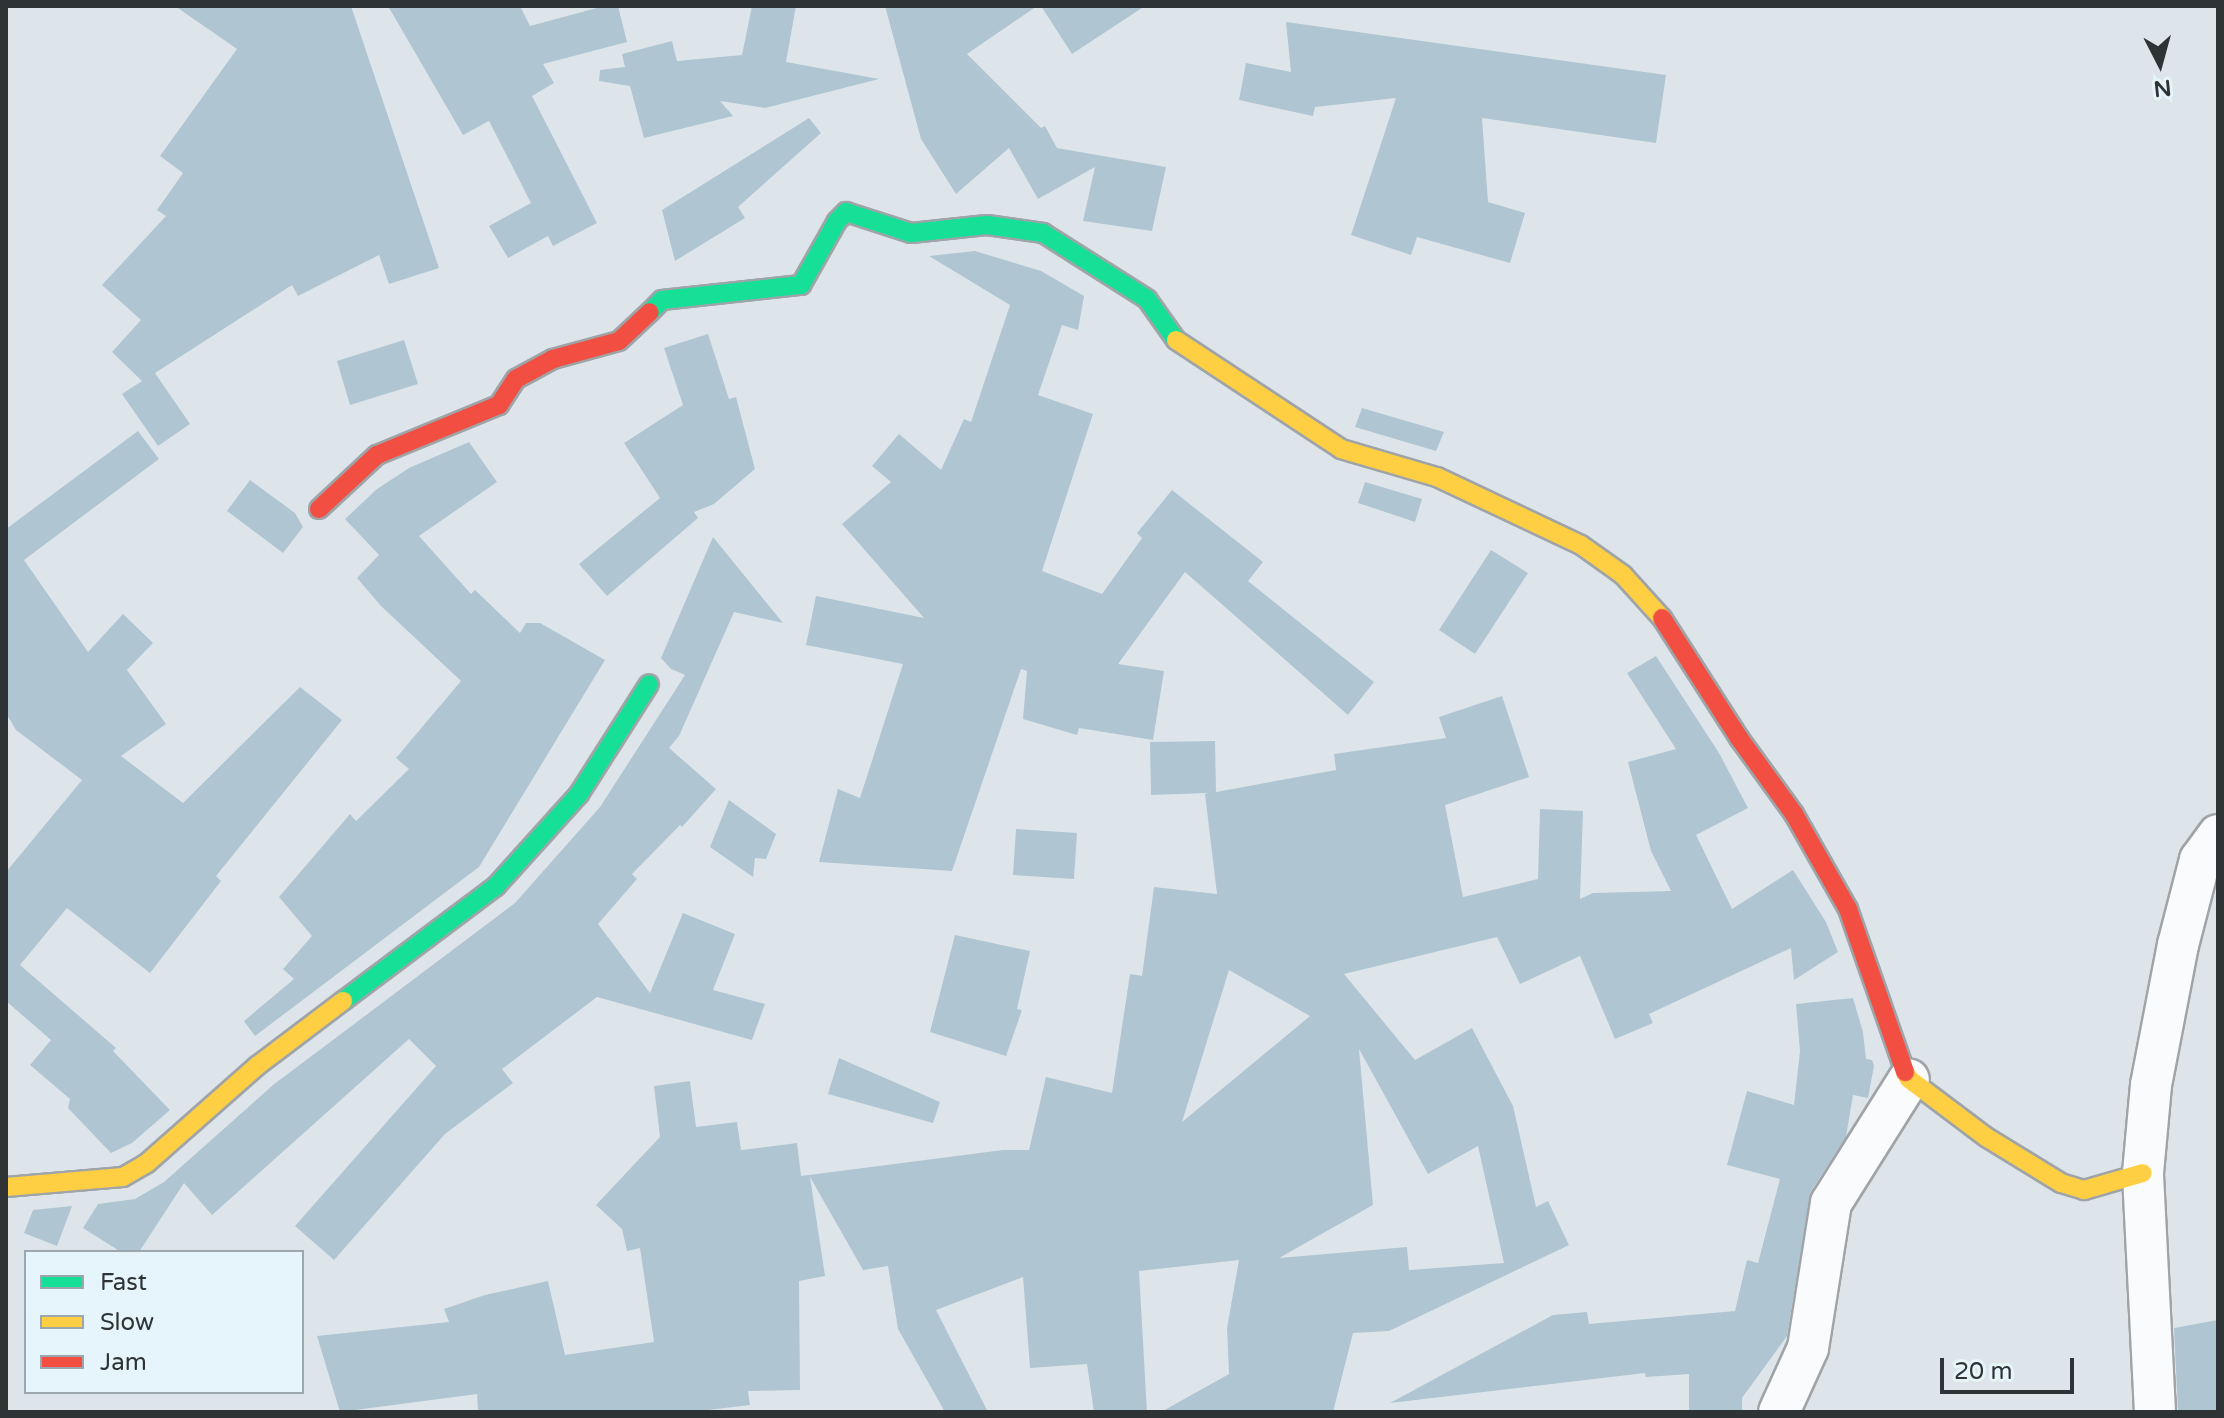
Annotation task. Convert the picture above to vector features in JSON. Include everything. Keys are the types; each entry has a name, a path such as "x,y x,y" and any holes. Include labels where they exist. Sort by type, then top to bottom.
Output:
{"street":[{"path":"319,509 377,455 443,425 499,405 516,379 553,359 619,341 662,300 801,285 837,221 846,212 911,233 987,225 1043,233 1147,299 1176,340 1341,449 1437,477 1559,533 1623,575 1657,611 1801,828 1848,909 1898,1059 1909,1079 1986,1137 2061,1183 2084,1190 2143,1173"},
{"path":"6,1187 123,1177 147,1163 257,1066 496,886 579,794 649,684"},
{"path":"2155,1412 2143,1173 2151,1085 2178,945 2200,860 2218,835"},
{"path":"1779,1412 1808,1348 1831,1203 1909,1079"}],"building":[{"path":"175,6 351,6 439,268 389,284 379,255 298,296 292,285 155,373 190,424 158,446 122,394 142,381 112,352 141,320 102,285 166,216 157,210 183,173 160,156 237,49"},
{"path":"388,6 520,6 530,26 604,6 618,6 627,42 543,64 554,83 532,96 597,223 553,246 548,236 508,258 489,226 531,203 489,121 463,135"},
{"path":"752,6 796,6 786,62 879,79 765,108 720,101 733,116 644,138 630,86 599,81 600,70 625,67 622,54 672,41 677,61 742,55"},
{"path":"885,6 1037,6 967,54 1041,128 1045,126 1057,148 1166,167 1152,231 1083,221 1095,167 1038,199 1009,148 956,194 921,139"},
{"path":"1041,6 1145,6 1072,54"},
{"path":"1286,22 1666,75 1656,143 1482,118 1488,202 1525,213 1510,263 1417,237 1411,255 1351,235 1396,98 1315,107 1313,116 1239,100 1246,63 1291,72"},
{"path":"809,118 821,133 738,207 745,218 675,261 662,210"},
{"path":"975,251 1041,271 1084,296 1078,330 1062,325 1038,395 1093,414 1042,571 1102,594 1142,538 1137,533 1172,490 1263,562 1248,581 1374,682 1348,715 1185,572 1118,664 1164,671 1153,740 1079,728 1077,735 1023,719 1027,671 1021,669 952,871 819,862 838,789 860,798 903,664 806,645 816,596 924,618 842,524 891,482 872,466 899,434 941,470 964,419 971,422 1010,305 929,256"},
{"path":"708,334 729,399 736,397 755,469 714,504 694,512 698,518 607,596 579,564 660,498 624,443 683,405 664,348"},
{"path":"404,340 418,384 350,405 337,361"},
{"path":"1362,408 1444,432 1436,451 1355,427"},
{"path":"138,431 159,459 24,560 88,652 123,614 153,643 127,670 166,724 121,756 183,803 300,687 342,720 216,876 221,881 150,973 67,908 20,965 116,1048 113,1051 170,1110 132,1143 111,1153 68,1108 70,1099 30,1065 51,1040 6,1001 6,872 82,780 16,730 6,713 6,529"},
{"path":"469,442 497,482 419,536 471,594 475,590 520,633 526,623 540,623 605,660 479,867 255,1036 244,1021 294,979 283,969 312,936 279,897 350,814 356,821 409,769 396,758 461,681 381,606 357,578 379,555 345,519 377,489 409,468"},
{"path":"250,480 295,513 303,527 283,553 227,511"},
{"path":"1365,482 1422,499 1415,522 1358,503"},
{"path":"713,537 783,623 734,612 679,736 669,748 716,789 682,827 680,825 632,874 637,879 598,924 650,993 683,913 735,934 713,990 765,1004 752,1040 597,997 502,1069 513,1083 445,1134 334,1260 295,1226 436,1066 409,1039 212,1215 184,1183 140,1250 118,1250 83,1228 98,1204 135,1199 164,1182 273,1085 515,903 600,807 685,675 671,669 661,658"},
{"path":"1491,550 1528,573 1475,654 1439,630"},
{"path":"1656,656 1719,753 1748,808 1696,835 1732,909 1793,870 1826,922 1838,952 1794,980 1791,948 1649,1014 1653,1023 1615,1039 1580,956 1520,984 1497,937 1344,974 1415,1060 1472,1028 1513,1106 1536,1207 1548,1201 1569,1245 1389,1331 1353,1333 1333,1412 1161,1412 1229,1374 1227,1328 1239,1260 1139,1271 1147,1412 1094,1412 1087,1364 1030,1368 1023,1277 936,1310 988,1412 945,1412 898,1329 888,1266 863,1270 810,1177 825,1276 799,1281 800,1390 748,1391 750,1405 691,1412 478,1412 477,1394 340,1412 317,1336 449,1322 444,1309 485,1295 548,1281 565,1355 654,1342 640,1248 627,1251 622,1229 596,1205 660,1137 654,1086 690,1081 696,1127 737,1122 741,1150 797,1143 801,1176 1003,1150 1029,1150 1046,1077 1112,1093 1130,974 1142,976 1154,887 1217,894 1205,794 1208,793 1151,795 1150,742 1215,741 1216,792 1336,770 1334,754 1446,738 1439,717 1502,696 1529,777 1445,805 1463,897 1538,879 1540,809 1583,811 1580,899 1593,893 1671,891 1651,851 1628,762 1676,749 1627,673","holes":["1229,970 1310,1016 1182,1122","1359,1049 1428,1174 1478,1146 1504,1263 1409,1270 1407,1247 1279,1258 1373,1205"]},
{"path":"729,800 776,834 766,859 755,858 753,877 710,847"},
{"path":"1016,829 1077,833 1074,879 1013,875"},
{"path":"955,935 1030,951 1017,1009 1022,1010 1006,1056 930,1032"},
{"path":"1853,998 1863,1032 1866,1059 1872,1060 1874,1066 1868,1098 1853,1095 1846,1137 1811,1191 1787,1336 1742,1398 1742,1412 1689,1412 1689,1374 1646,1377 1645,1373 1390,1403 1553,1315 1587,1312 1589,1324 1735,1311 1747,1260 1758,1263 1780,1179 1727,1165 1747,1091 1794,1105 1800,1051 1796,1004"},
{"path":"839,1058 940,1102 933,1123 828,1094"},
{"path":"72,1206 57,1246 24,1233 33,1210"},
{"path":"2218,1320 2218,1412 2178,1412 2174,1328"}],"traffic: fast":[{"path":"650,312 662,300 801,285 837,221 846,212 911,233 987,225 1043,233 1147,299 1176,340"},
{"path":"343,1001 496,886 579,794 649,684"}],"traffic: slow":[{"path":"1176,340 1341,449 1437,477 1581,545 1623,575 1662,618"},
{"path":"6,1187 123,1177 147,1163 257,1066 343,1001"},
{"path":"1905,1072 1909,1079 1986,1137 2061,1183 2084,1190 2143,1173"}],"traffic: jam":[{"path":"319,509 377,455 499,405 516,379 553,359 619,341 650,312"},
{"path":"1662,618 1739,738 1794,814 1848,909 1905,1072"}]}
